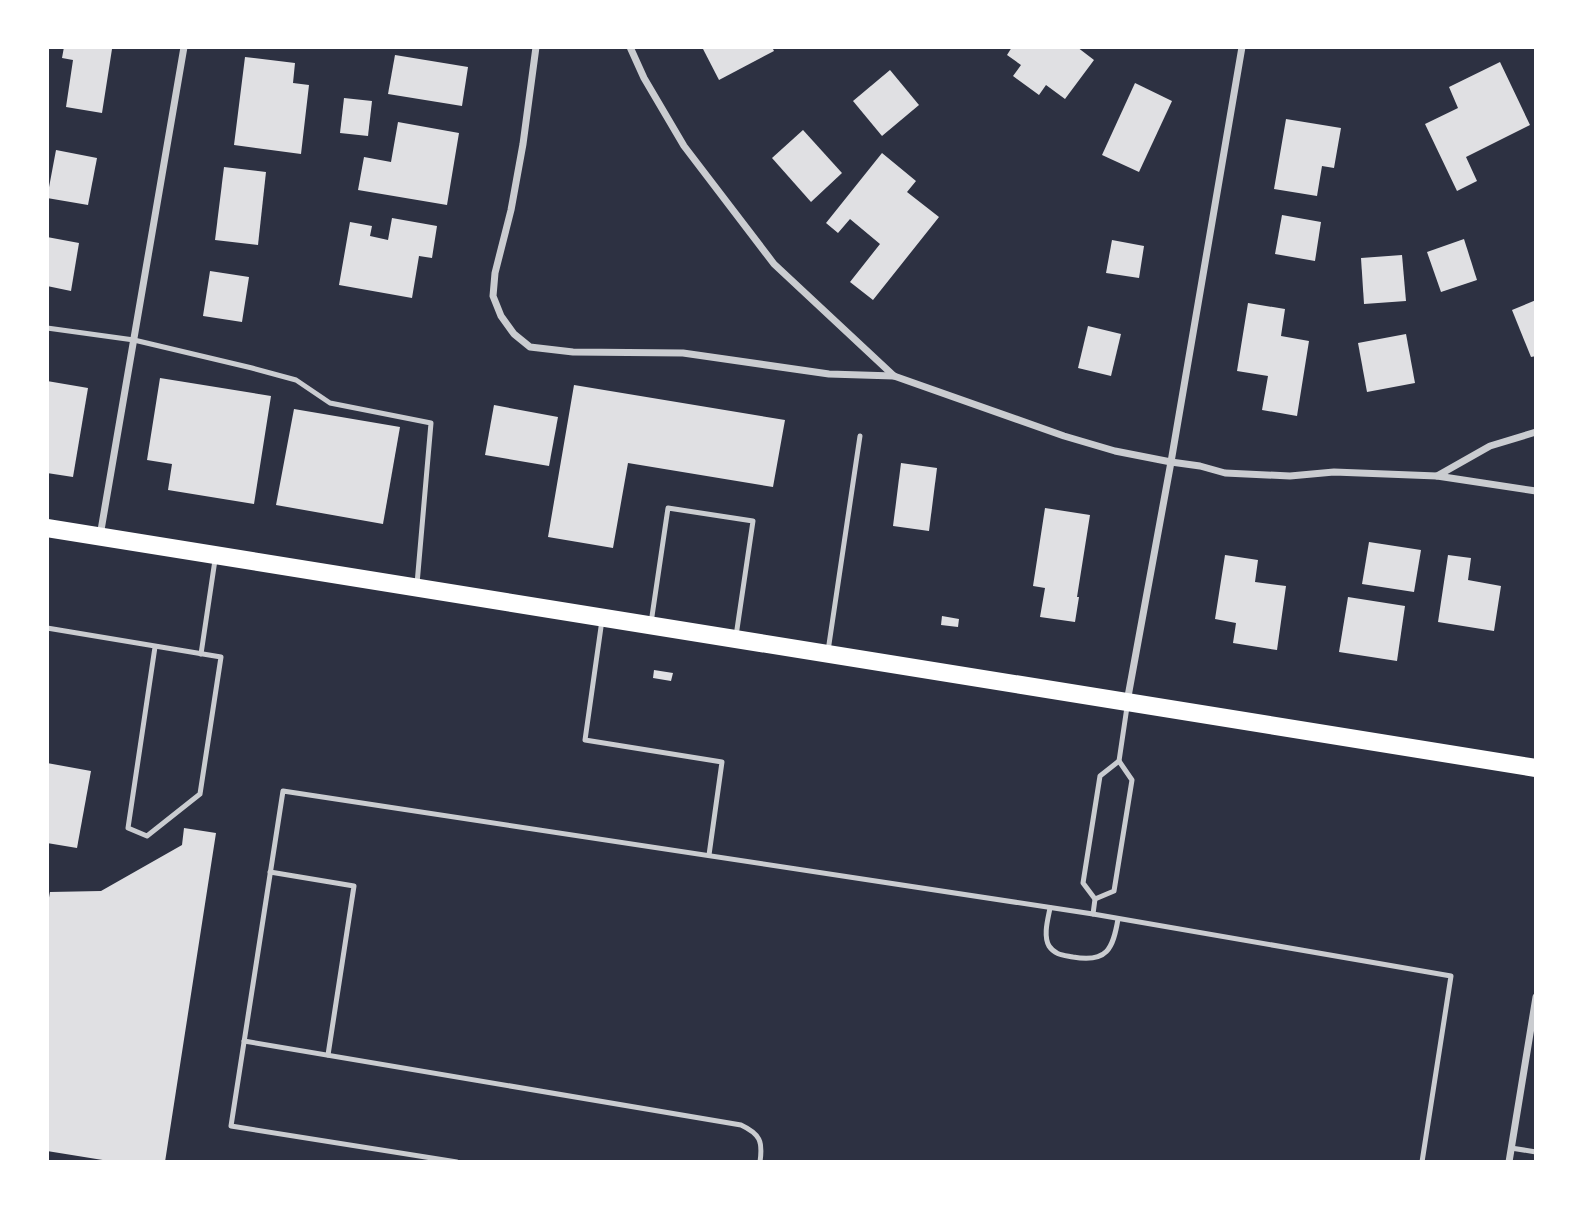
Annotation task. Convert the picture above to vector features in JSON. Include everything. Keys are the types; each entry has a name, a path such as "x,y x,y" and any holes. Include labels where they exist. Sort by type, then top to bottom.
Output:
{"main road":[{"path":"47,528 1536,768"}],"street":[{"path":"100,537 184,47"},
{"path":"536,47 518,170 495,273 493,296 501,316 514,334 530,347 573,352 683,352 829,374 894,376 1064,436 1115,450 1225,473 1290,476 1334,472 1437,476 1536,491"},
{"path":"630,47 644,78 684,146 774,264 894,376"},
{"path":"1127,703 1242,47"},
{"path":"1437,476 1490,446 1536,432"},
{"path":"1509,1162 1536,997"}],"lane":[{"path":"47,328 134,340 252,368 296,380 330,403 431,423 417,588"},
{"path":"828,654 860,436"},
{"path":"650,626 668,508 753,521 735,639"},
{"path":"201,653 216,555"},
{"path":"603,618 585,740 722,762 709,855"},
{"path":"47,628 221,657 200,794 147,836 128,828 155,647"},
{"path":"1095,899 1114,891 1132,779 1119,761 1127,703"},
{"path":"1093,914 1095,899 1083,883 1100,776 1119,761"},
{"path":"457,1162 231,1126 283,791 1093,914 1451,976 1422,1162"},
{"path":"270,872 354,886 328,1055"},
{"path":"1050,908 1046,935 1049,945 1058,955 1087,960 1106,953 1114,940 1118,919"},
{"path":"244,1041 741,1125 754,1131 762,1148 760,1162"},
{"path":"1511,1148 1536,1152"}],"building":[{"path":"64,47 112,49 102,113 66,107 73,60 62,58"},
{"path":"702,47 772,47 774,51 719,80"},
{"path":"1012,47 1077,47 1094,60 1065,99 1046,85 1039,95 1013,76 1021,65 1007,55"},
{"path":"395,55 468,67 462,106 388,94"},
{"path":"245,57 295,63 293,83 309,85 301,154 234,145"},
{"path":"1500,62 1530,125 1466,157 1477,181 1457,191 1425,124 1458,108 1449,87"},
{"path":"890,70 919,105 882,136 853,101"},
{"path":"1135,83 1172,101 1139,172 1102,155"},
{"path":"344,98 372,101 368,136 340,133"},
{"path":"1286,119 1341,128 1334,168 1322,166 1317,196 1274,189"},
{"path":"398,122 459,133 447,205 358,190 364,157 391,162"},
{"path":"803,130 842,173 811,202 772,158"},
{"path":"56,150 97,158 88,205 47,198"},
{"path":"882,153 916,181 907,192 939,217 873,300 850,282 880,244 850,219 838,233 826,223"},
{"path":"224,167 266,172 258,245 215,240"},
{"path":"1282,215 1321,222 1315,261 1275,254"},
{"path":"392,218 437,226 432,258 419,256 412,298 339,285 350,222 372,226 370,236 388,240"},
{"path":"47,237 79,243 71,291 47,286"},
{"path":"1464,239 1477,280 1441,292 1427,252"},
{"path":"1112,240 1144,246 1139,278 1106,273"},
{"path":"1402,255 1406,301 1364,304 1361,258"},
{"path":"210,271 249,277 242,322 203,316"},
{"path":"1536,300 1536,356 1531,357 1512,310"},
{"path":"1248,303 1285,309 1281,336 1309,341 1297,416 1262,410 1268,376 1237,371"},
{"path":"1088,326 1121,334 1111,376 1078,368"},
{"path":"1406,334 1415,383 1367,392 1358,343"},
{"path":"160,378 271,396 254,504 168,490 172,464 147,460"},
{"path":"47,381 88,388 73,477 47,473"},
{"path":"574,385 785,420 773,487 628,463 613,548 548,537"},
{"path":"494,405 558,417 549,466 485,455"},
{"path":"294,409 400,427 383,524 276,505"},
{"path":"901,463 937,468 929,531 893,526"},
{"path":"1045,508 1090,515 1075,622 1040,617 1045,588 1033,586"},
{"path":"1369,542 1421,550 1414,592 1362,584"},
{"path":"1225,555 1258,560 1255,582 1286,586 1277,650 1233,643 1236,623 1215,619"},
{"path":"1448,555 1471,558 1468,580 1501,586 1494,631 1438,622"},
{"path":"1348,597 1405,606 1397,661 1339,652"},
{"path":"942,616 959,619 958,627 941,625"},
{"path":"654,670 673,673 671,681 653,678"},
{"path":"47,763 91,771 77,848 47,843"},
{"path":"184,828 216,833 165,1162 115,1162 47,1151 47,909 50,892 101,891 182,845"}]}
